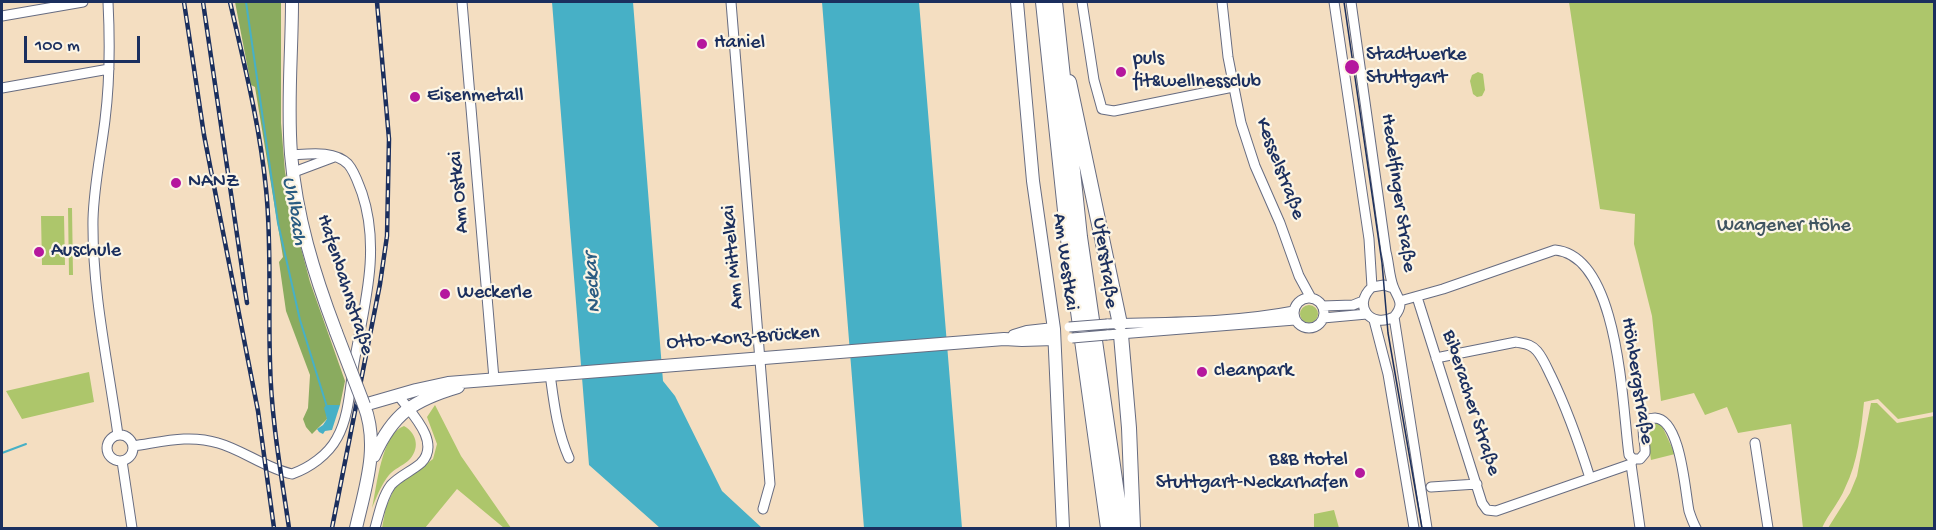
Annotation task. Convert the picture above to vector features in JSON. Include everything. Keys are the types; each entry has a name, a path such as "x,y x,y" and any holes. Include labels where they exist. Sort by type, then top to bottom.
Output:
{"highway":[{"name":"Uferstraße","path":"1043,2 1068,239 1108,528"},
{"name":"Uferstraße","path":"1056,2 1080,237 1122,528"},
{"path":"1062,70 1071,85 1114,329 1129,428 1133,528"}],"main road":[{"name":"Hafenbahnstraße","path":"292,2 291,155 299,210 307,246 336,332 366,410 371,432 371,462"},
{"name":"Am Westkai","path":"1017,2 1033,181 1054,334 1063,528"},
{"name":"Otto-Konz-Brücken","path":"366,410 398,395 490,379 974,341 1022,340 1054,334"},
{"name":"Otto-Konz-Brücken","path":"371,462 382,438 397,417 443,388"},
{"path":"366,410 388,418 397,417"},
{"path":"356,528 371,462"}],"street":[{"path":"2,16 83,2"},
{"path":"108,2 109,69 93,217 99,314 118,435"},
{"name":"Am Ostkai","path":"462,2 490,379"},
{"name":"Am Mittelkai","path":"731,2 770,484 763,509"},
{"path":"1082,2 1094,80 1102,109 1114,111 1233,87"},
{"name":"Kesselstraße","path":"1222,2 1233,87 1241,123 1255,166 1280,222 1299,276 1311,298"},
{"name":"Hedelfinger Straße","path":"1334,2 1369,239 1372,287 1367,291 1363,301"},
{"name":"Hedelfinger Straße","path":"1352,2 1386,252 1393,288 1400,301 1394,316"},
{"path":"2,88 109,69"},
{"path":"291,155 322,153 334,157"},
{"path":"294,172 334,157"},
{"name":"Hafenbahnstraße","path":"133,446 167,440 203,440 218,443 260,463 292,474 305,469 330,449 345,416 370,285 372,256 369,220 357,180 349,165 342,159 334,157"},
{"name":"Höhbergstraße","path":"1417,297 1555,250 1565,251 1580,262 1605,301 1617,355 1640,528"},
{"name":"Kesselstraße","path":"1299,276 1300,301"},
{"path":"1372,287 1384,285 1393,288"},
{"path":"1400,301 1417,297"},
{"name":"Biberacher Straße","path":"1417,297 1482,503 1487,510 1496,512 1590,478"},
{"path":"1294,315 1300,301 1311,298 1322,306 1323,318"},
{"path":"1322,306 1353,305 1363,301 1370,317 1388,374 1414,528"},
{"name":"Otto-Konz-Brücken","path":"1054,334 1294,315 1300,326 1311,328 1318,325 1323,318 1370,317 1387,320 1394,316"},
{"path":"1394,316 1427,528"},
{"path":"1436,358 1516,342 1529,344 1543,360 1559,392 1590,478 1640,459 1644,453 1643,427 1645,423 1652,418 1665,421 1680,453 1690,513 1695,528"},
{"path":"550,374 557,425 569,458"},
{"path":"375,528 382,502 391,486 425,458 428,444 423,430 398,395"},
{"path":"118,435 127,437 133,446 131,456 122,461 112,458 108,450 110,441 118,435"},
{"path":"1755,443 1768,528"},
{"path":"122,461 132,528"},
{"path":"1431,487 1477,484"}],"green space":[{"path":"235,2 281,2 281,123 285,172 310,282 345,381 340,405 326,405 327,419 312,434 303,419 308,408 310,375 286,311 279,262 283,257 255,87 251,85"},
{"name":"Wangener Höhe","path":"1569,2 1934,2 1934,412 1898,419 1878,399 1864,402 1853,468 1843,493 1822,528 1803,528 1791,424 1738,433 1727,407 1705,415 1694,393 1661,401 1652,316 1634,244 1635,214 1600,209"},
{"path":"1478,72 1483,74 1485,90 1482,96 1477,97 1473,94 1470,81 1472,75"},
{"path":"68,208 72,208 73,275 69,275"},
{"path":"41,216 64,216 65,265 42,265"},
{"path":"1309,305 1315,308 1318,314 1315,320 1309,323 1303,320 1300,314 1303,308"},
{"path":"89,372 94,402 22,419 6,391"},
{"path":"1871,403 1877,403 1897,423 1934,416 1934,528 1828,528 1850,493 1857,476"},
{"path":"435,405 461,456 511,528 504,528 457,489 425,528 382,528 386,507 395,487 433,459 437,444 427,417"},
{"path":"1657,423 1662,426 1675,454 1651,460 1647,432 1651,425"},
{"path":"404,426 415,438 416,447 412,457 389,475 372,508 385,450 396,431"},
{"path":"1334,510 1339,528 1314,528 1314,514"}],"water":[{"name":"Neckar","path":"552,2 633,2 663,381 675,396 722,491 762,528 660,528 589,465"},
{"path":"822,2 919,2 962,528 864,528"},
{"path":"326,405 340,405 332,430 325,431 323,434 317,429 327,419 324,408"}],"waterway":[{"name":"Uhlbach","path":"246,2 278,223 300,320 327,407"},
{"path":"2,453 26,444"}],"tram line":[{"path":"1344,2 1382,263 1388,333 1422,528"}],"railway":[{"path":"184,2 204,135 258,411 274,528"},
{"path":"203,2 247,303"},
{"path":"230,2 256,118 266,189 272,403 289,528"},
{"path":"332,528 380,284 387,236 389,139 377,2"}],"place":[{"name":"Haniel","path":"702,44"},
{"name":"Stadtwerke Stuttgart","path":"1352,67"},
{"name":"puls fit&wellnessclub","path":"1121,72"},
{"name":"Eisenmetall","path":"415,97"},
{"name":"NANZ","path":"176,183"},
{"name":"Auschule","path":"39,252"},
{"name":"Weckerle","path":"445,294"},
{"name":"cleanpark","path":"1202,372"},
{"name":"B&B Hotel Stuttgart-Neckarhafen","path":"1360,473"}]}
